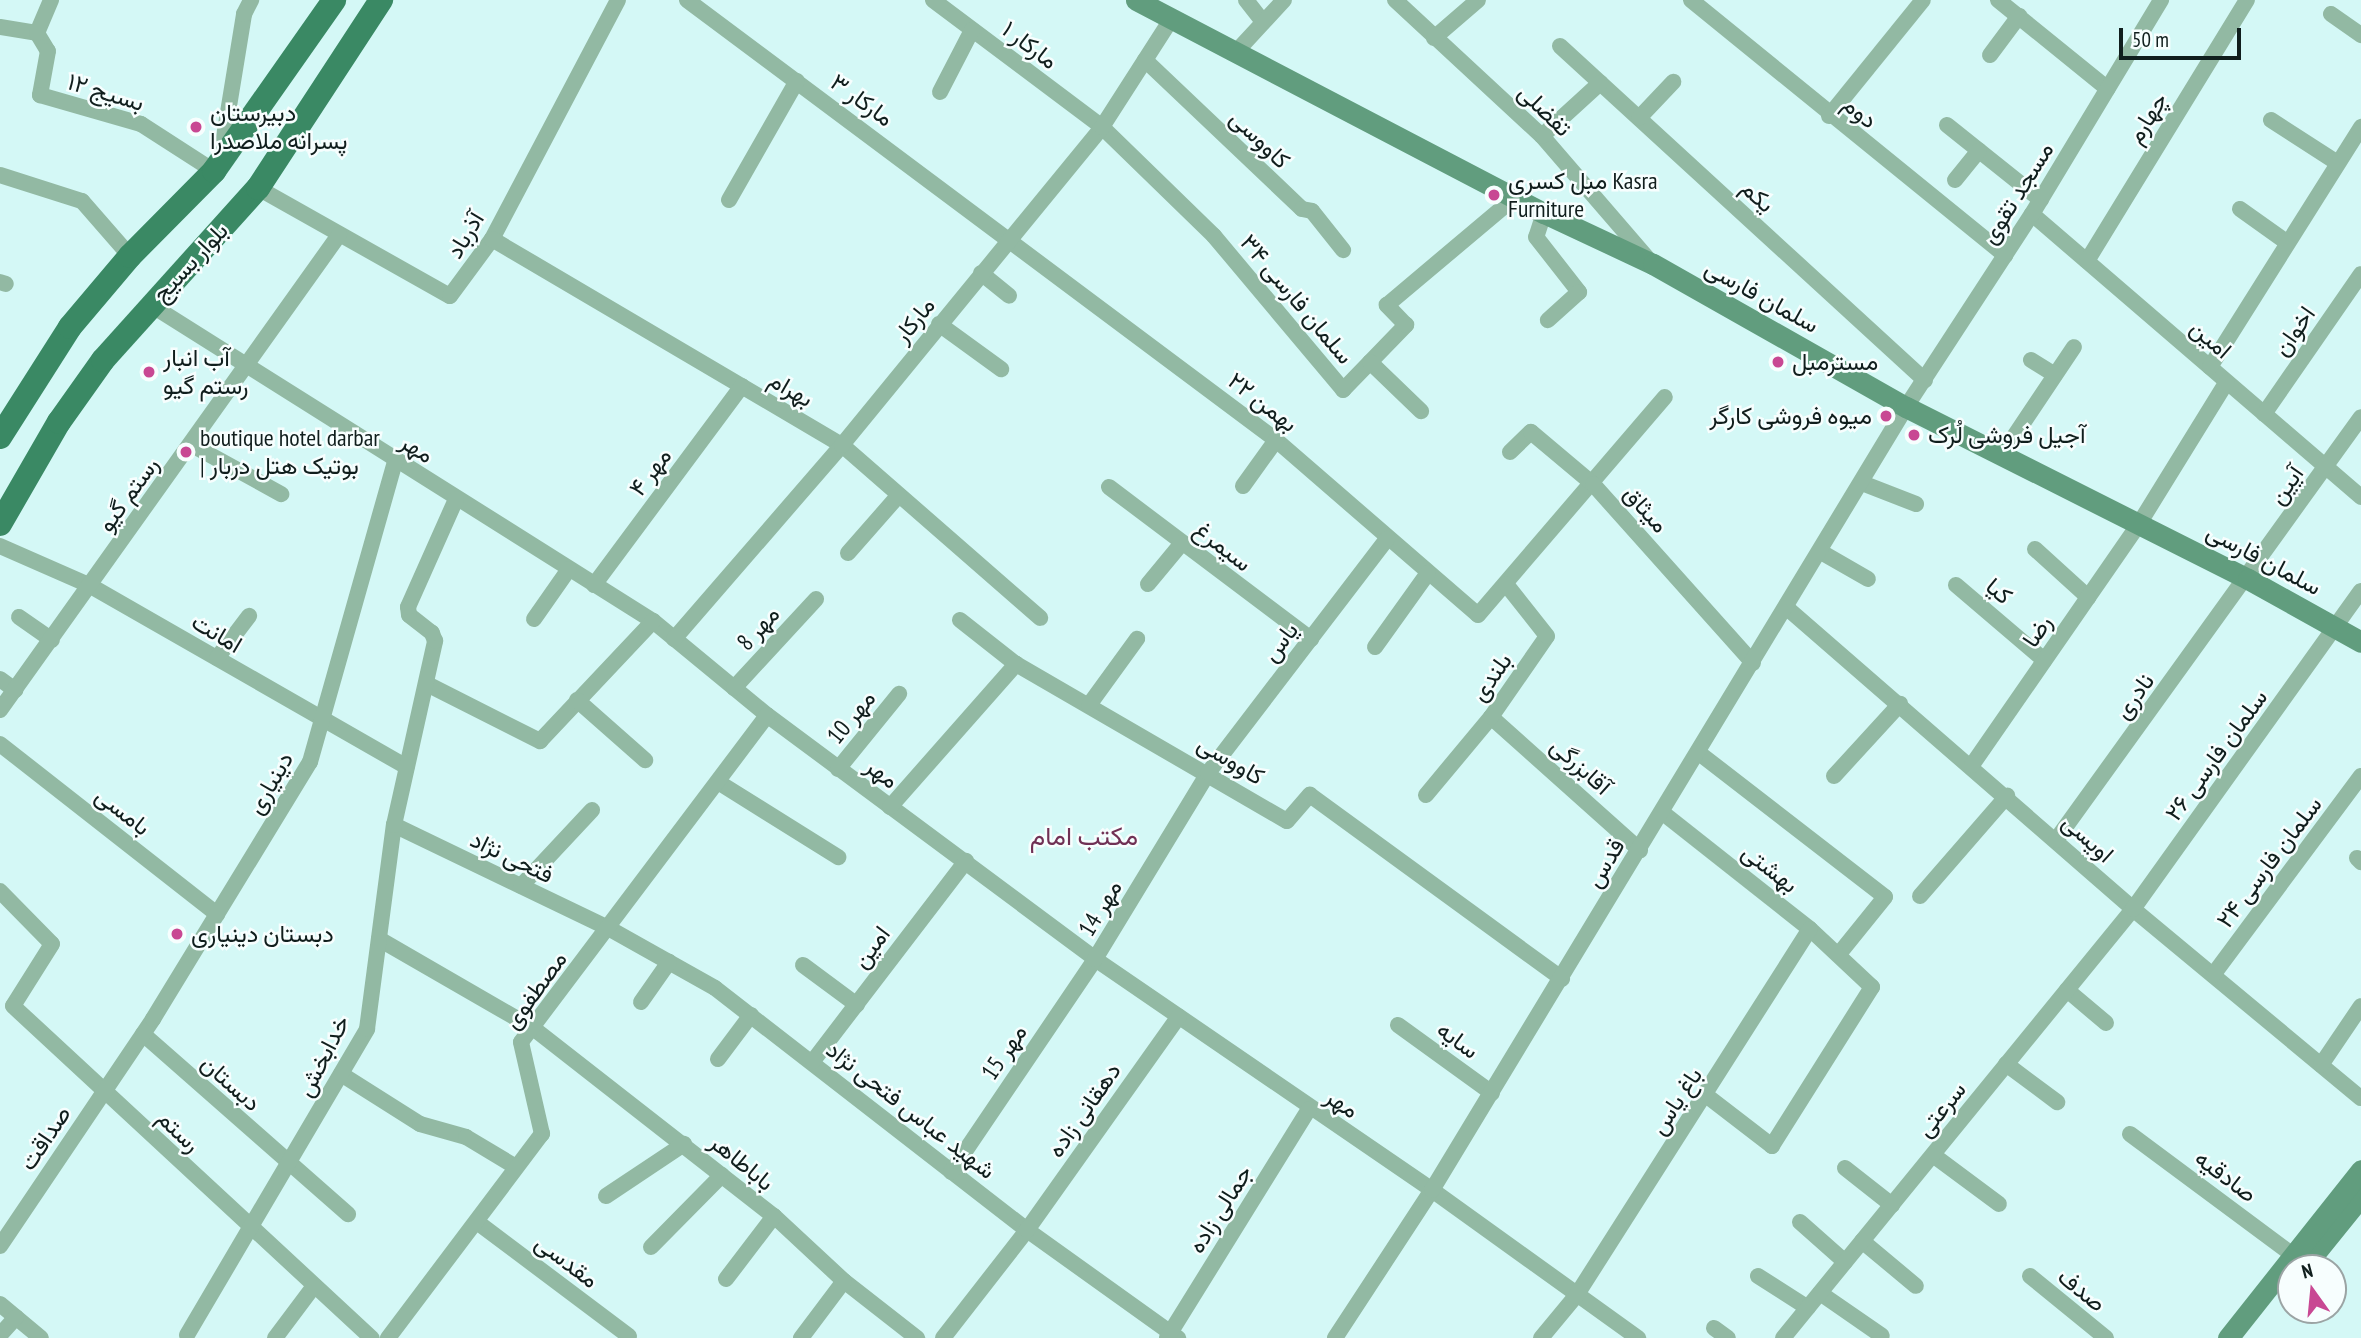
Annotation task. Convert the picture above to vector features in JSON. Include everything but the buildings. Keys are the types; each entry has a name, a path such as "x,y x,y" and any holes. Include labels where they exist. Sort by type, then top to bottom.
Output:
{"main road":[{"name":"بلوار بسیج","path":"0,437 48,355 130,256 217,168 335,0"},
{"path":"335,0 333,16 348,29 366,23"},
{"name":"بلوار بسیج","path":"0,524 59,422 103,360 258,188 381,0"},
{"name":"سلمان فارسی","path":"1136,0 1514,198 1653,264 1906,407 2248,579 2361,642"},
{"path":"298,52 315,47 330,55 334,72"},
{"path":"2304,1254 2361,1170"},
{"path":"2307,1254 2361,1196"},
{"path":"2228,1338 2277,1286"},
{"path":"2247,1338 2277,1300"}],"street":[{"path":"0,27 37,33 51,0"},
{"path":"217,168 244,14 251,0"},
{"name":"آذرباد","path":"258,188 450,296 492,239 618,0"},
{"name":"مارکار ۳","path":"687,0 1010,237"},
{"name":"مارکار ۱","path":"933,0 1102,127"},
{"path":"1246,0 1263,22"},
{"path":"1235,53 1283,0"},
{"name":"تفضلی","path":"1395,0 1542,136 1653,264"},
{"path":"1434,38 1478,0"},
{"name":"دوم","path":"1691,0 1829,116 2005,255"},
{"path":"1829,116 1923,0"},
{"path":"1998,0 2108,89"},
{"name":"مسجد تقوی","path":"1906,407 2041,200 2161,0"},
{"name":"چهارم","path":"2087,261 2247,0"},
{"path":"2331,14 2361,35"},
{"path":"1990,55 2020,16"},
{"name":"مارکار","path":"674,639 842,446 1102,127 1172,18"},
{"path":"940,92 972,30"},
{"name":"بسیج ۱۲","path":"37,33 48,51 40,95 141,124 217,168"},
{"name":"یکم","path":"1560,46 1925,380"},
{"name":"کاووسی","path":"1145,60 1291,200 1312,211 1343,250"},
{"path":"729,200 797,81"},
{"path":"1639,118 1674,82"},
{"path":"1542,136 1600,83"},
{"path":"2271,120 2336,162"},
{"path":"1947,125 2041,200"},
{"name":"سلمان فارسی ۳۴","path":"1102,127 1214,236 1343,390 1406,325 1387,305 1514,198"},
{"path":"2210,367 2336,162 2359,135"},
{"path":"1955,180 1979,150"},
{"path":"0,175 82,201 130,256"},
{"path":"2240,209 2285,242"},
{"path":"1544,213 1536,237 1579,292 1548,320"},
{"name":"امین","path":"2032,214 2361,497"},
{"name":"رستم گیو","path":"0,710 192,445 339,235"},
{"name":"۲۲ بهمن","path":"1010,237 1276,440 1478,615"},
{"name":"بهرام","path":"492,239 842,446 1040,618"},
{"path":"981,273 1009,296"},
{"name":"اخوان","path":"2264,414 2361,274"},
{"name":"مهر","path":"151,305 653,621 767,715 1095,959 1309,1109 1432,1190 1638,1338"},
{"path":"939,324 1001,369"},
{"path":"2001,456 2074,347"},
{"path":"2031,360 2055,375"},
{"path":"1370,362 1421,411"},
{"name":"رضا","path":"1972,765 2139,524 2226,383"},
{"name":"مهر ۴","path":"594,584 742,386"},
{"path":"1510,453 1531,432 1593,484 1665,397"},
{"name":"قدس","path":"1335,1338 1432,1190 1562,979 1906,407"},
{"name":"آیین","path":"2248,579 2361,417"},
{"path":"1243,486 1276,440"},
{"path":"192,445 281,494"},
{"name":"دینیاری","path":"104,1091 143,1034 310,762 396,461"},
{"path":"1862,483 1916,504"},
{"name":"میثاق","path":"1478,615 1593,484 1753,663"},
{"name":"سیمرغ","path":"1109,486 1182,544 1311,639"},
{"path":"848,553 899,495"},
{"name":"خدابخش","path":"187,1335 252,1231 367,1029 394,825 428,684 434,637 413,620 408,607 456,499"},
{"name":"یاس","path":"1208,773 1387,538"},
{"path":"1148,584 1182,544"},
{"name":"امانت","path":"0,546 89,585 407,767"},
{"path":"2035,549 2088,597"},
{"path":"1821,552 1868,579"},
{"path":"534,619 569,569"},
{"path":"1375,647 1428,573"},
{"name":"نادری","path":"2056,840 2248,579"},
{"name":"بلندی","path":"1426,794 1491,717 1547,636 1506,584"},
{"name":"کیا","path":"1955,585 2044,660"},
{"name":"سلمان فارسی ۲۶","path":"2133,909 2361,591"},
{"name":"مهر 8","path":"734,688 816,599"},
{"name":"اویسی","path":"1787,608 1972,765 2133,909 2361,1098"},
{"path":"217,658 249,616"},
{"path":"19,617 52,640"},
{"name":"کاووسی","path":"960,620 1016,664 1287,821 1310,795 1562,979"},
{"path":"428,684 534,741 540,741 653,621"},
{"path":"1088,705 1137,639"},
{"path":"890,807 1016,664"},
{"path":"0,679 15,690"},
{"name":"مهر 10","path":"838,769 899,694"},
{"path":"577,700 645,760"},
{"path":"1834,776 1900,704"},
{"name":"مصطفوی","path":"388,1338 477,1222 543,1129 520,1050 533,1028 610,929 767,715"},
{"name":"آقابزرگی","path":"1491,717 1640,850"},
{"name":"بامسی","path":"0,744 217,915"},
{"path":"1699,753 1885,897 1843,958"},
{"name":"مهر 14","path":"1095,959 1208,773"},
{"name":"سلمان فارسی ۲۴","path":"2213,975 2361,776"},
{"path":"718,782 838,857"},
{"path":"1920,896 2007,796"},
{"path":"521,886 592,810"},
{"name":"بهشتی","path":"1663,813 1810,929 1872,987 1772,1146 1707,1096"},
{"name":"فتحی نژاد","path":"394,825 610,929"},
{"name":"امین","path":"813,1061 966,861"},
{"name":"رستم","path":"0,891 52,944 13,1006 252,1231 372,1338"},
{"name":"سرعتی","path":"1783,1338 2133,909"},
{"name":"شهید عباس فتحی نژاد","path":"610,929 669,962 751,1015 1027,1230 1172,1336"},
{"name":"باغ یاس","path":"1541,1338 1576,1296 1707,1096 1810,929"},
{"name":"باباطاهر","path":"379,939 533,1028 774,1216 844,1282 917,1338"},
{"name":"مهر 15","path":"951,1172 1095,959"},
{"path":"640,1002 669,962"},
{"path":"803,965 856,1004"},
{"path":"2067,990 2106,1023"},
{"path":"2321,1065 2361,1006"},
{"path":"718,1059 751,1015"},
{"name":"دهقانی زاده","path":"943,1338 1027,1230 1179,1016"},
{"name":"سایه","path":"1398,1025 1492,1093"},
{"name":"دبستان","path":"143,1034 289,1165 348,1214"},
{"path":"2006,1064 2057,1102"},
{"path":"341,1074 419,1124 466,1137 516,1167"},
{"name":"صداقت","path":"0,1246 104,1091"},
{"name":"جمالی زاده","path":"1172,1336 1309,1109"},
{"name":"صادقیه","path":"2130,1134 2288,1254"},
{"path":"606,1196 684,1144"},
{"path":"1933,1155 1999,1204"},
{"path":"1845,1168 1892,1205"},
{"path":"651,1247 722,1175"},
{"path":"726,1279 774,1216"},
{"name":"مقدسی","path":"477,1222 629,1336"},
{"path":"1800,1222 1845,1262"},
{"path":"1862,1241 1916,1286"},
{"path":"1758,1276 1808,1308"},
{"name":"صدف","path":"2030,1276 2106,1338"},
{"path":"801,1338 844,1282"},
{"path":"275,1338 314,1286"},
{"path":"1820,1293 1882,1336"},
{"path":"0,1304 41,1338"},
{"path":"0,1335 16,1317"},
{"path":"1714,1328 1728,1338"}],"place":[{"name":"دبیرستان پسرانه ملاصدرا","path":"196,127"},
{"name":"مبل کسری Kasra Furniture","path":"1494,195"},
{"name":"مسترمبل","path":"1778,362"},
{"name":"آب انبار رستم گیو","path":"149,372"},
{"name":"میوه فروشی کارگر","path":"1886,416"},
{"name":"آجیل فروشی لُرک","path":"1914,435"},
{"name":"boutique hotel darbar | بوتیک هتل دربار","path":"186,452"},
{"name":"دبستان دینیاری","path":"177,934"}],"district":[{"name":"مکتب امام","path":"1084,836"}]}
